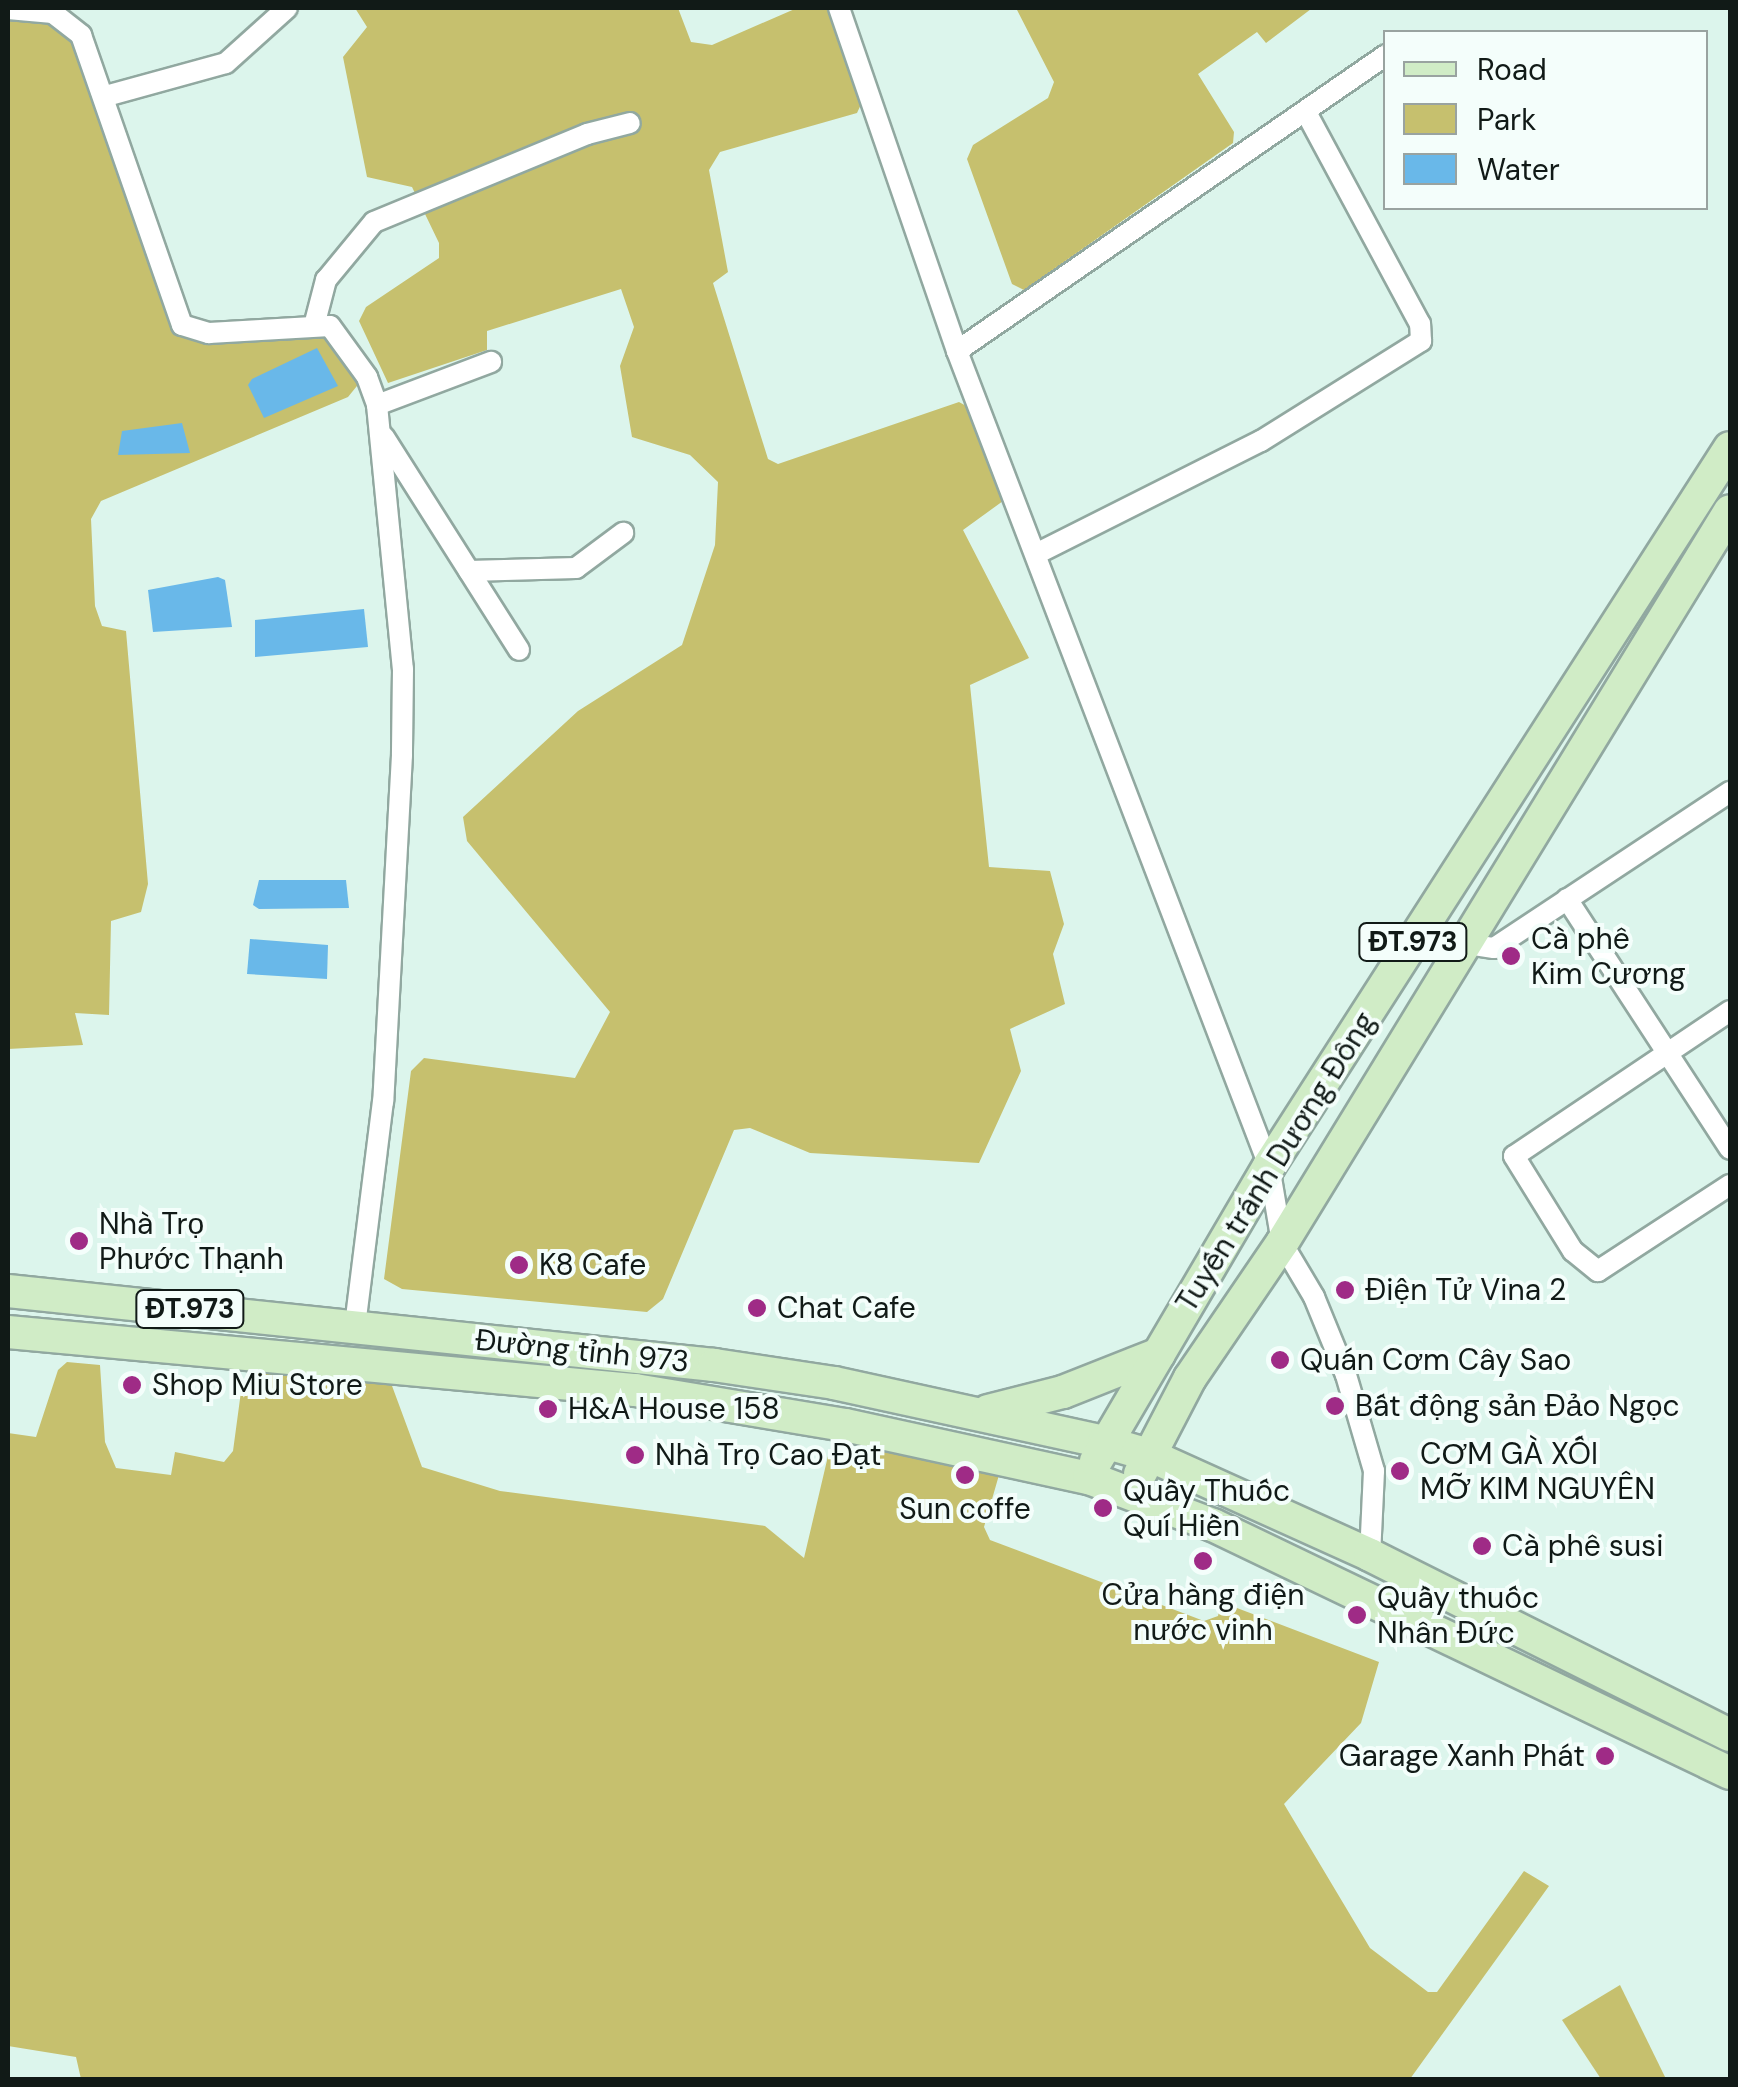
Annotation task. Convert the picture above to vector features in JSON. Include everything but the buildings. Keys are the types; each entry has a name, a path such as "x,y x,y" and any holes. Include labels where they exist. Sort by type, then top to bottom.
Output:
{"main road":[{"name":"Tuyến tránh Dương Đông","path":"1089,1478 1104,1442 1269,1166 1730,448"},
{"name":"Tuyến tránh Dương Đông","path":"1132,1492 1190,1378 1282,1243 1730,511"},
{"name":"Đường tỉnh 973","path":"8,1291 714,1365 978,1413 1104,1442 1149,1455 1370,1555 1730,1735"},
{"name":"Đường tỉnh 973","path":"8,1332 370,1363 742,1406 1089,1478 1132,1492 1730,1773"},
{"name":"ĐT.973","path":"978,1413 1062,1392 1158,1354"}],"street":[{"path":"106,96 226,63 287,8"},
{"path":"839,8 956,351 1269,1166 1282,1243 1314,1297 1362,1429 1374,1471 1370,1555"},
{"path":"8,9 69,15 82,36 106,96 182,326 208,332 314,326 342,335 377,405 404,669 384,1084 364,1326"},
{"path":"956,351 1383,58"},
{"path":"1036,554 1261,441 1422,340 1420,324 1306,112"},
{"path":"314,326 326,280 374,222 587,134 630,123"},
{"path":"377,405 491,362"},
{"path":"383,435 519,650"},
{"path":"470,571 576,568 623,533"},
{"path":"1468,944 1494,948 1730,792"},
{"path":"1567,900 1730,1149"},
{"path":"1730,1011 1514,1156 1573,1251 1598,1271 1730,1184"}],"green space":[{"path":"355,8 678,8 691,42 712,45 797,8 832,8 863,100 857,113 720,152 709,170 728,272 713,283 768,459 778,464 959,402 968,407 1003,501 963,530 1029,658 970,685 989,867 1050,871 1064,924 1053,954 1065,1004 1010,1029 1021,1071 979,1163 810,1153 750,1128 734,1130 663,1299 647,1312 402,1289 384,1279 411,1071 424,1058 575,1078 610,1012 467,841 463,817 578,711 682,645 715,545 718,482 690,455 632,437 620,366 634,327 621,289 487,331 487,350 388,383 359,321 366,307 439,258 439,243 412,187 367,177 343,57 367,27"},
{"path":"1016,8 1311,9 1266,43 1257,32 1198,74 1234,132 1233,143 1024,290 1012,284 967,159 973,145 1048,98 1054,82"},
{"path":"8,16 41,18 70,33 81,50 168,321 185,336 324,332 361,381 348,397 101,501 91,519 95,606 102,626 126,631 148,884 141,912 111,921 109,1015 75,1013 83,1045 8,1049"},
{"path":"67,1362 100,1365 105,1442 116,1468 171,1475 175,1452 224,1462 233,1451 242,1384 255,1366 388,1375 422,1467 500,1491 765,1526 804,1558 828,1456 860,1457 869,1444 999,1475 984,1527 990,1540 1204,1621 1218,1616 1221,1602 1379,1662 1361,1723 1284,1804 1370,1948 1428,1992 1437,1992 1524,1871 1549,1886 1410,2079 81,2079 76,2057 8,2046 8,1433 36,1437 58,1370"},
{"path":"1620,1985 1666,2079 1601,2079 1562,2020"}],"water":[{"path":"317,348 338,386 264,418 248,385 252,379"},
{"path":"182,423 190,453 118,455 122,431"},
{"path":"218,577 225,580 232,627 153,632 148,590"},
{"path":"364,609 368,647 255,657 255,620"},
{"path":"259,880 346,880 349,908 259,909 253,905"},
{"path":"250,939 328,945 327,979 247,974"}],"place":[{"name":"Cà phê Kim Cương","path":"1511,956"},
{"name":"Nhà Trọ Phước Thạnh","path":"79,1241"},
{"name":"K8 Cafe","path":"519,1265"},
{"name":"Điện Tử Vina 2","path":"1345,1290"},
{"name":"Chat Cafe","path":"757,1308"},
{"name":"Quán Cơm Cây Sao","path":"1280,1360"},
{"name":"Shop Miu Store","path":"132,1385"},
{"name":"Bất động sản Đảo Ngọc","path":"1335,1406"},
{"name":"H&A House 158","path":"548,1409"},
{"name":"Nhà Trọ Cao Đạt","path":"635,1455"},
{"name":"CƠM GÀ XỐI MỠ KIM NGUYÊN","path":"1400,1471"},
{"name":"Sun coffe","path":"965,1475"},
{"name":"Quầy Thuốc Quí Hiền","path":"1103,1508"},
{"name":"Cà phê susi","path":"1482,1546"},
{"name":"Cửa hàng điện nước vinh","path":"1203,1561"},
{"name":"Quầy thuốc Nhân Đức","path":"1357,1615"},
{"name":"Garage Xanh Phát","path":"1605,1756"}]}
